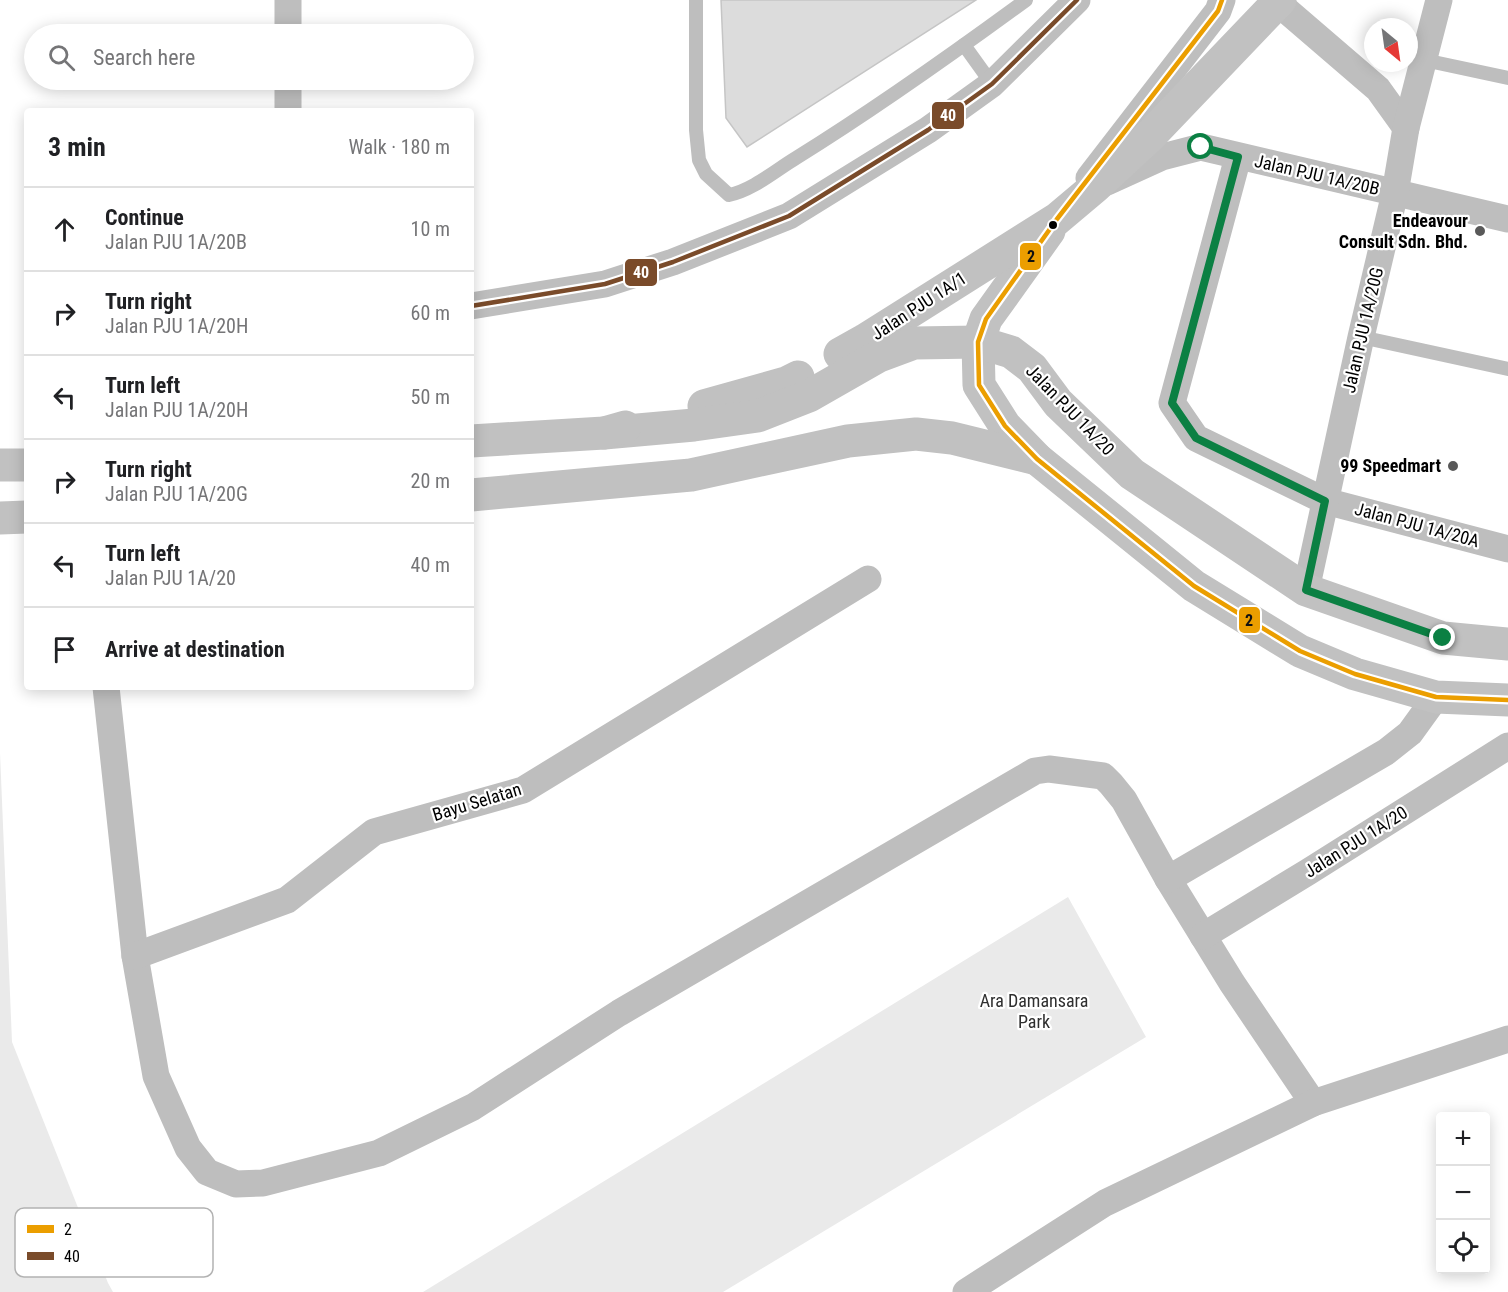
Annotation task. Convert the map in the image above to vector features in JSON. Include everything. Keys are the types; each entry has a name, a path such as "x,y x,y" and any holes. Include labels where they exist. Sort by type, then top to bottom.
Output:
{"street":[{"path":"288,0 288,24"},
{"path":"474,306 605,284 673,262 789,216 928,130 992,84 1077,0"},
{"path":"1222,0 1218,11 1057,219 986,319 978,342 979,385 1005,426 1037,459 1194,586 1300,651 1355,674 1436,697 1508,700"},
{"name":"Jalan PJU 1A/20G","path":"1306,590 1395,193 1406,128 1439,0"},
{"path":"1279,2 1378,89 1406,128"},
{"name":"Jalan PJU 1A/1","path":"474,441 604,433 786,383 865,340 1057,219 1148,138 1279,2"},
{"path":"288,90 288,108"},
{"name":"Jalan PJU 1A/20B","path":"1095,187 1162,157 1201,147 1508,219"},
{"name":"Jalan PJU 1A/20A","path":"1238,157 1172,403 1196,438 1325,501 1508,549"},
{"name":"Jalan PJU 1A/20","path":"604,433 694,425 758,416 809,396 879,356 914,344 978,342 1011,352 1032,368 1058,403 1132,474 1306,590 1443,638 1508,644"},
{"path":"474,495 691,475 848,441 916,434 952,438 1037,459"},
{"path":"0,465 24,465"},
{"path":"0,518 24,517"},
{"name":"Bayu Selatan","path":"135,956 287,900 374,832 523,790 868,579"},
{"path":"106,690 135,956 156,1076 188,1148 207,1172 236,1184 262,1183 379,1153 473,1107 619,1013 1035,771 1049,769 1102,777 1124,800 1168,879 1232,983 1313,1103"},
{"path":"1168,879 1386,752 1410,733 1436,697"},
{"name":"Jalan PJU 1A/20","path":"1203,936 1508,746"},
{"path":"966,1292 1105,1203 1313,1103 1508,1039"}],"lane":[{"path":"696,0 696,130 699,160 706,174 729,195 738,193 837,133 1026,0"},
{"path":"964,45 992,84"},
{"path":"1424,60 1508,78"},
{"path":"1361,337 1508,369"}],"green space":[{"path":"0,753 12,1042 78,1208 15,1208 15,1277 106,1277 113,1292 0,1292"},
{"name":"Ara Damansara Park","path":"1068,897 1146,1037 723,1292 423,1292"}],"building":[{"path":"721,0 976,0 747,147 726,118"}],"transit line":[{"name":"40","path":"474,306 605,284 673,262 789,216 928,130 992,84 1077,0"},
{"name":"2","path":"1222,0 1218,11 1057,219 986,319 978,342 979,385 1005,426 1037,459 1194,586 1300,651 1355,674 1436,697 1508,700"}],"place":[{"name":"Endeavour Consult Sdn. Bhd.","path":"1480,231"},
{"name":"99 Speedmart","path":"1453,466"}],"route":[{"path":"1201,147 1238,157 1172,403 1196,438 1325,501 1306,590 1443,638"}]}
